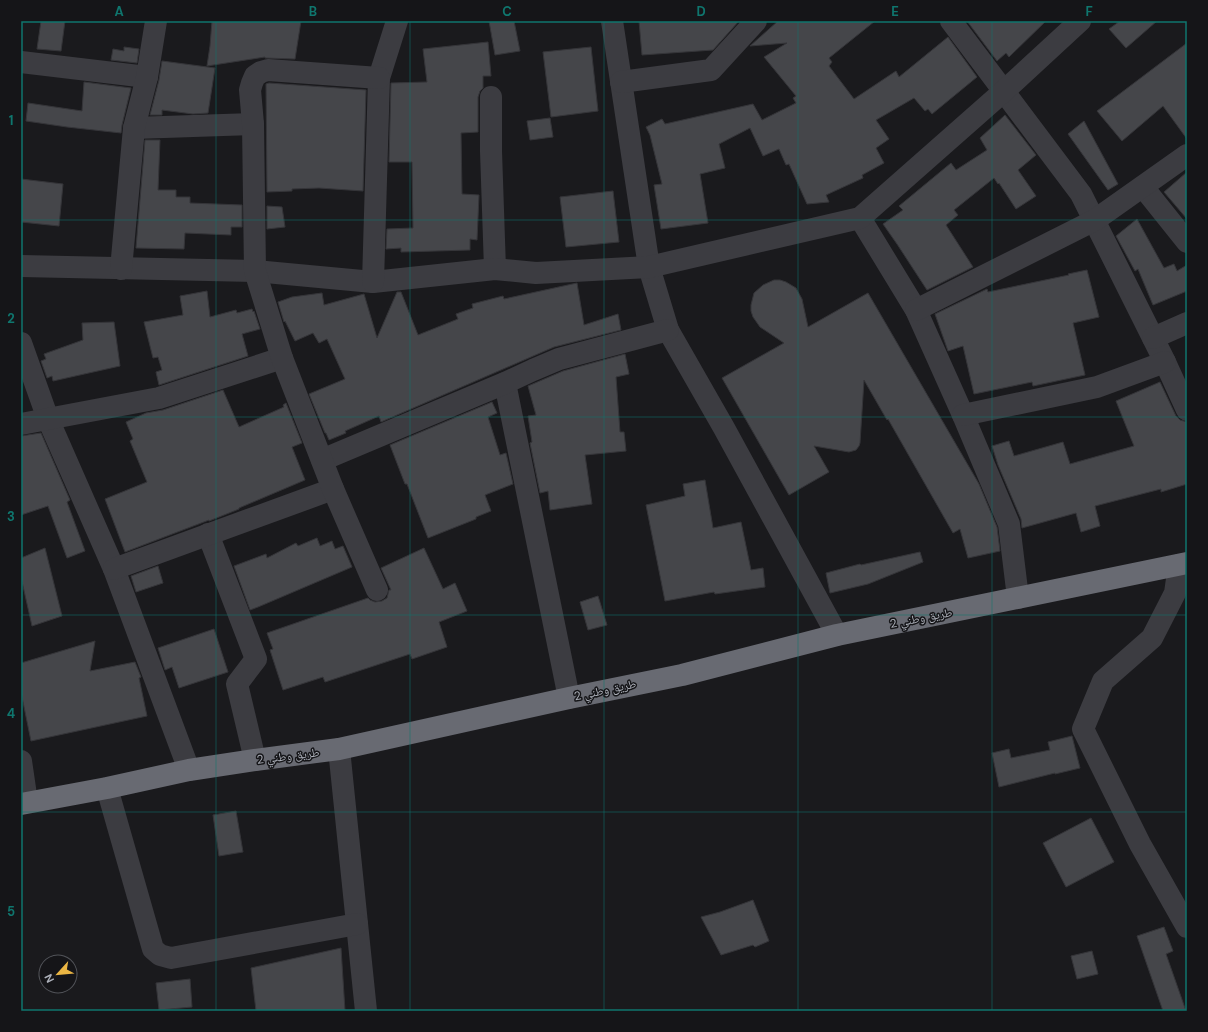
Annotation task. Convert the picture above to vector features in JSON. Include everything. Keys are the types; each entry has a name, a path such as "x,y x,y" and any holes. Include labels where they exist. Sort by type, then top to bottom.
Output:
{"highway":[{"name":"طريق وطني 2","path":"24,803 107,788 190,770 339,749 682,674 837,635 1183,564"}],"street":[{"path":"121,269 134,128 147,77 156,21"},
{"path":"373,282 379,78 397,21"},
{"path":"612,21 649,267 668,330 724,428 837,635"},
{"path":"951,21 1081,194 1165,362 1187,410"},
{"path":"21,266 255,271 373,282 495,269 536,273 649,267 860,218 1004,91 1080,21"},
{"path":"621,82 711,70 750,24"},
{"path":"21,62 147,77"},
{"path":"377,590 333,488 282,358 255,271 253,124 250,90 255,76 268,70 379,78"},
{"path":"491,97 491,151 495,269"},
{"path":"134,128 253,124"},
{"path":"916,310 1095,220 1187,155"},
{"path":"1143,187 1187,242"},
{"path":"860,218 916,310 963,415 1009,524 1018,598"},
{"path":"1153,338 1187,323"},
{"path":"322,460 506,383 559,359 668,330"},
{"path":"21,343 48,419 114,569 190,770"},
{"path":"21,424 159,398 282,358"},
{"path":"963,415 1097,387 1165,362"},
{"path":"506,383 569,698"},
{"path":"114,569 333,488"},
{"path":"208,534 256,659 237,684 255,760"},
{"path":"1183,564 1175,593 1152,638 1103,681 1083,729 1140,844 1187,927"},
{"path":"339,749 366,1011"},
{"path":"21,761 24,803"},
{"path":"107,788 153,949 160,955 171,958 357,924"}],"building":[{"path":"41,21 65,21 61,51 37,49"},
{"path":"212,21 301,21 295,59 265,57 207,66"},
{"path":"489,21 514,21 520,51 495,55"},
{"path":"639,21 739,21 713,50 642,55"},
{"path":"778,21 875,21 829,58 832,62 829,66 854,99 896,71 899,77 948,37 977,77 932,114 928,109 925,111 914,98 876,120 889,139 876,148 884,163 862,175 863,178 826,195 829,202 807,204 789,164 786,165 779,149 763,156 750,128 719,144 725,168 700,174 708,223 661,229 654,185 662,184 650,135 646,127 662,119 665,124 753,104 762,120 796,103 793,98 796,96 764,57 787,43 750,46"},
{"path":"967,21 1046,21 1009,57 1006,53 997,61"},
{"path":"1120,21 1157,21 1126,48 1109,29"},
{"path":"488,42 491,76 483,76 483,88 478,97 478,132 461,133 462,194 479,195 477,240 470,239 470,250 401,252 401,248 386,249 387,229 413,228 412,162 389,162 391,83 427,82 423,49"},
{"path":"1187,43 1187,139 1163,106 1122,141 1097,111"},
{"path":"124,47 139,49 137,63 111,60 113,49 124,51"},
{"path":"591,47 598,111 551,117 543,52"},
{"path":"162,61 215,68 208,113 193,114 162,110 162,115 150,115"},
{"path":"84,82 131,88 121,133 26,121 28,103 82,111"},
{"path":"266,84 366,90 363,191 319,188 267,192"},
{"path":"1005,115 1036,155 1018,170 1036,196 1016,209 994,178 954,210 958,215 946,225 973,267 927,290 883,224 903,210 899,206 951,163 956,170 987,150 980,138"},
{"path":"550,118 553,137 530,140 527,121"},
{"path":"1084,121 1118,184 1108,190 1068,134"},
{"path":"145,140 160,140 158,190 176,190 176,197 190,197 190,203 242,205 242,227 231,227 231,235 185,233 184,249 136,248"},
{"path":"1187,172 1187,219 1164,192"},
{"path":"21,179 63,184 59,226 21,222"},
{"path":"613,191 619,242 566,247 560,197"},
{"path":"267,206 282,207 285,227 267,229"},
{"path":"1137,219 1164,268 1174,264 1177,271 1187,265 1187,291 1153,305 1138,269 1135,271 1116,236"},
{"path":"1087,270 1099,317 1073,323 1085,375 1033,386 1032,382 974,394 963,346 948,351 935,314 987,289 988,292"},
{"path":"774,280 786,282 796,288 802,299 808,327 868,293 979,484 997,527 1000,551 968,558 960,529 953,533 864,380 859,446 856,450 849,452 814,446 829,472 789,495 722,378 784,343 760,327 751,311 754,293 763,285"},
{"path":"577,283 584,325 618,314 621,330 554,347 381,422 379,416 329,440 309,394 345,379 327,339 319,343 313,333 295,341 285,321 284,322 278,302 292,297 322,293 324,305 364,294 377,338 397,292 401,292 418,335 458,319 456,314 473,308 472,304 503,296 504,299"},
{"path":"207,291 210,317 236,310 237,313 252,309 253,312 254,311 260,329 242,334 248,356 159,385 156,372 162,370 158,357 153,358 144,322 183,315 180,296"},
{"path":"114,322 120,366 53,381 52,376 47,378 41,361 46,359 44,354 83,340 82,323"},
{"path":"625,354 629,374 616,377 620,432 624,432 626,451 585,455 592,504 550,510 548,491 540,493 530,443 532,442 528,416 536,415 528,386 563,371"},
{"path":"1160,382 1176,416 1180,420 1187,422 1187,484 1161,492 1161,489 1095,506 1100,526 1081,532 1076,513 1022,528 1021,519 998,465 992,446 1009,441 1014,456 1063,442 1070,464 1134,446 1116,401"},
{"path":"223,390 239,427 284,407 283,405 286,403 302,443 292,447 305,480 209,521 125,552 105,499 147,482 130,441 133,439 126,422 146,413 163,410"},
{"path":"492,402 497,413 488,417 500,455 506,453 513,484 485,495 491,511 476,517 476,519 428,538 390,445"},
{"path":"41,433 70,500 67,502 85,551 67,558 48,506 21,515 21,436"},
{"path":"705,480 713,528 741,522 751,570 763,568 765,587 715,594 714,592 665,601 646,505 685,496 683,484"},
{"path":"317,538 320,546 332,541 335,549 343,546 352,567 250,610 234,566 266,554 267,558 296,543 298,546"},
{"path":"45,548 62,616 32,626 21,577 21,558"},
{"path":"424,548 443,589 455,583 467,611 439,622 447,647 412,659 410,654 325,682 323,677 283,690 270,650 273,649 267,633 368,598 375,602 382,601 387,598 389,590 391,590 381,568"},
{"path":"920,552 923,562 868,584 830,593 826,573 860,564"},
{"path":"158,566 163,583 136,592 131,576"},
{"path":"598,596 607,625 588,630 580,602"},
{"path":"214,629 228,672 179,688 172,667 165,670 158,648"},
{"path":"95,641 90,671 135,662 141,677 139,678 147,716 31,741 21,692 21,663"},
{"path":"1072,736 1080,768 999,787 992,753 1009,749 1011,758 1050,750 1048,742"},
{"path":"236,811 243,852 219,856 213,815"},
{"path":"1091,818 1114,862 1066,887 1043,843"},
{"path":"753,900 769,941 755,947 753,945 721,955 701,917"},
{"path":"1164,927 1173,951 1166,954 1186,1011 1163,1011 1137,936"},
{"path":"341,948 345,1011 256,1011 251,968"},
{"path":"1092,951 1098,974 1077,979 1071,956"},
{"path":"190,979 192,1007 159,1010 156,983"}]}
